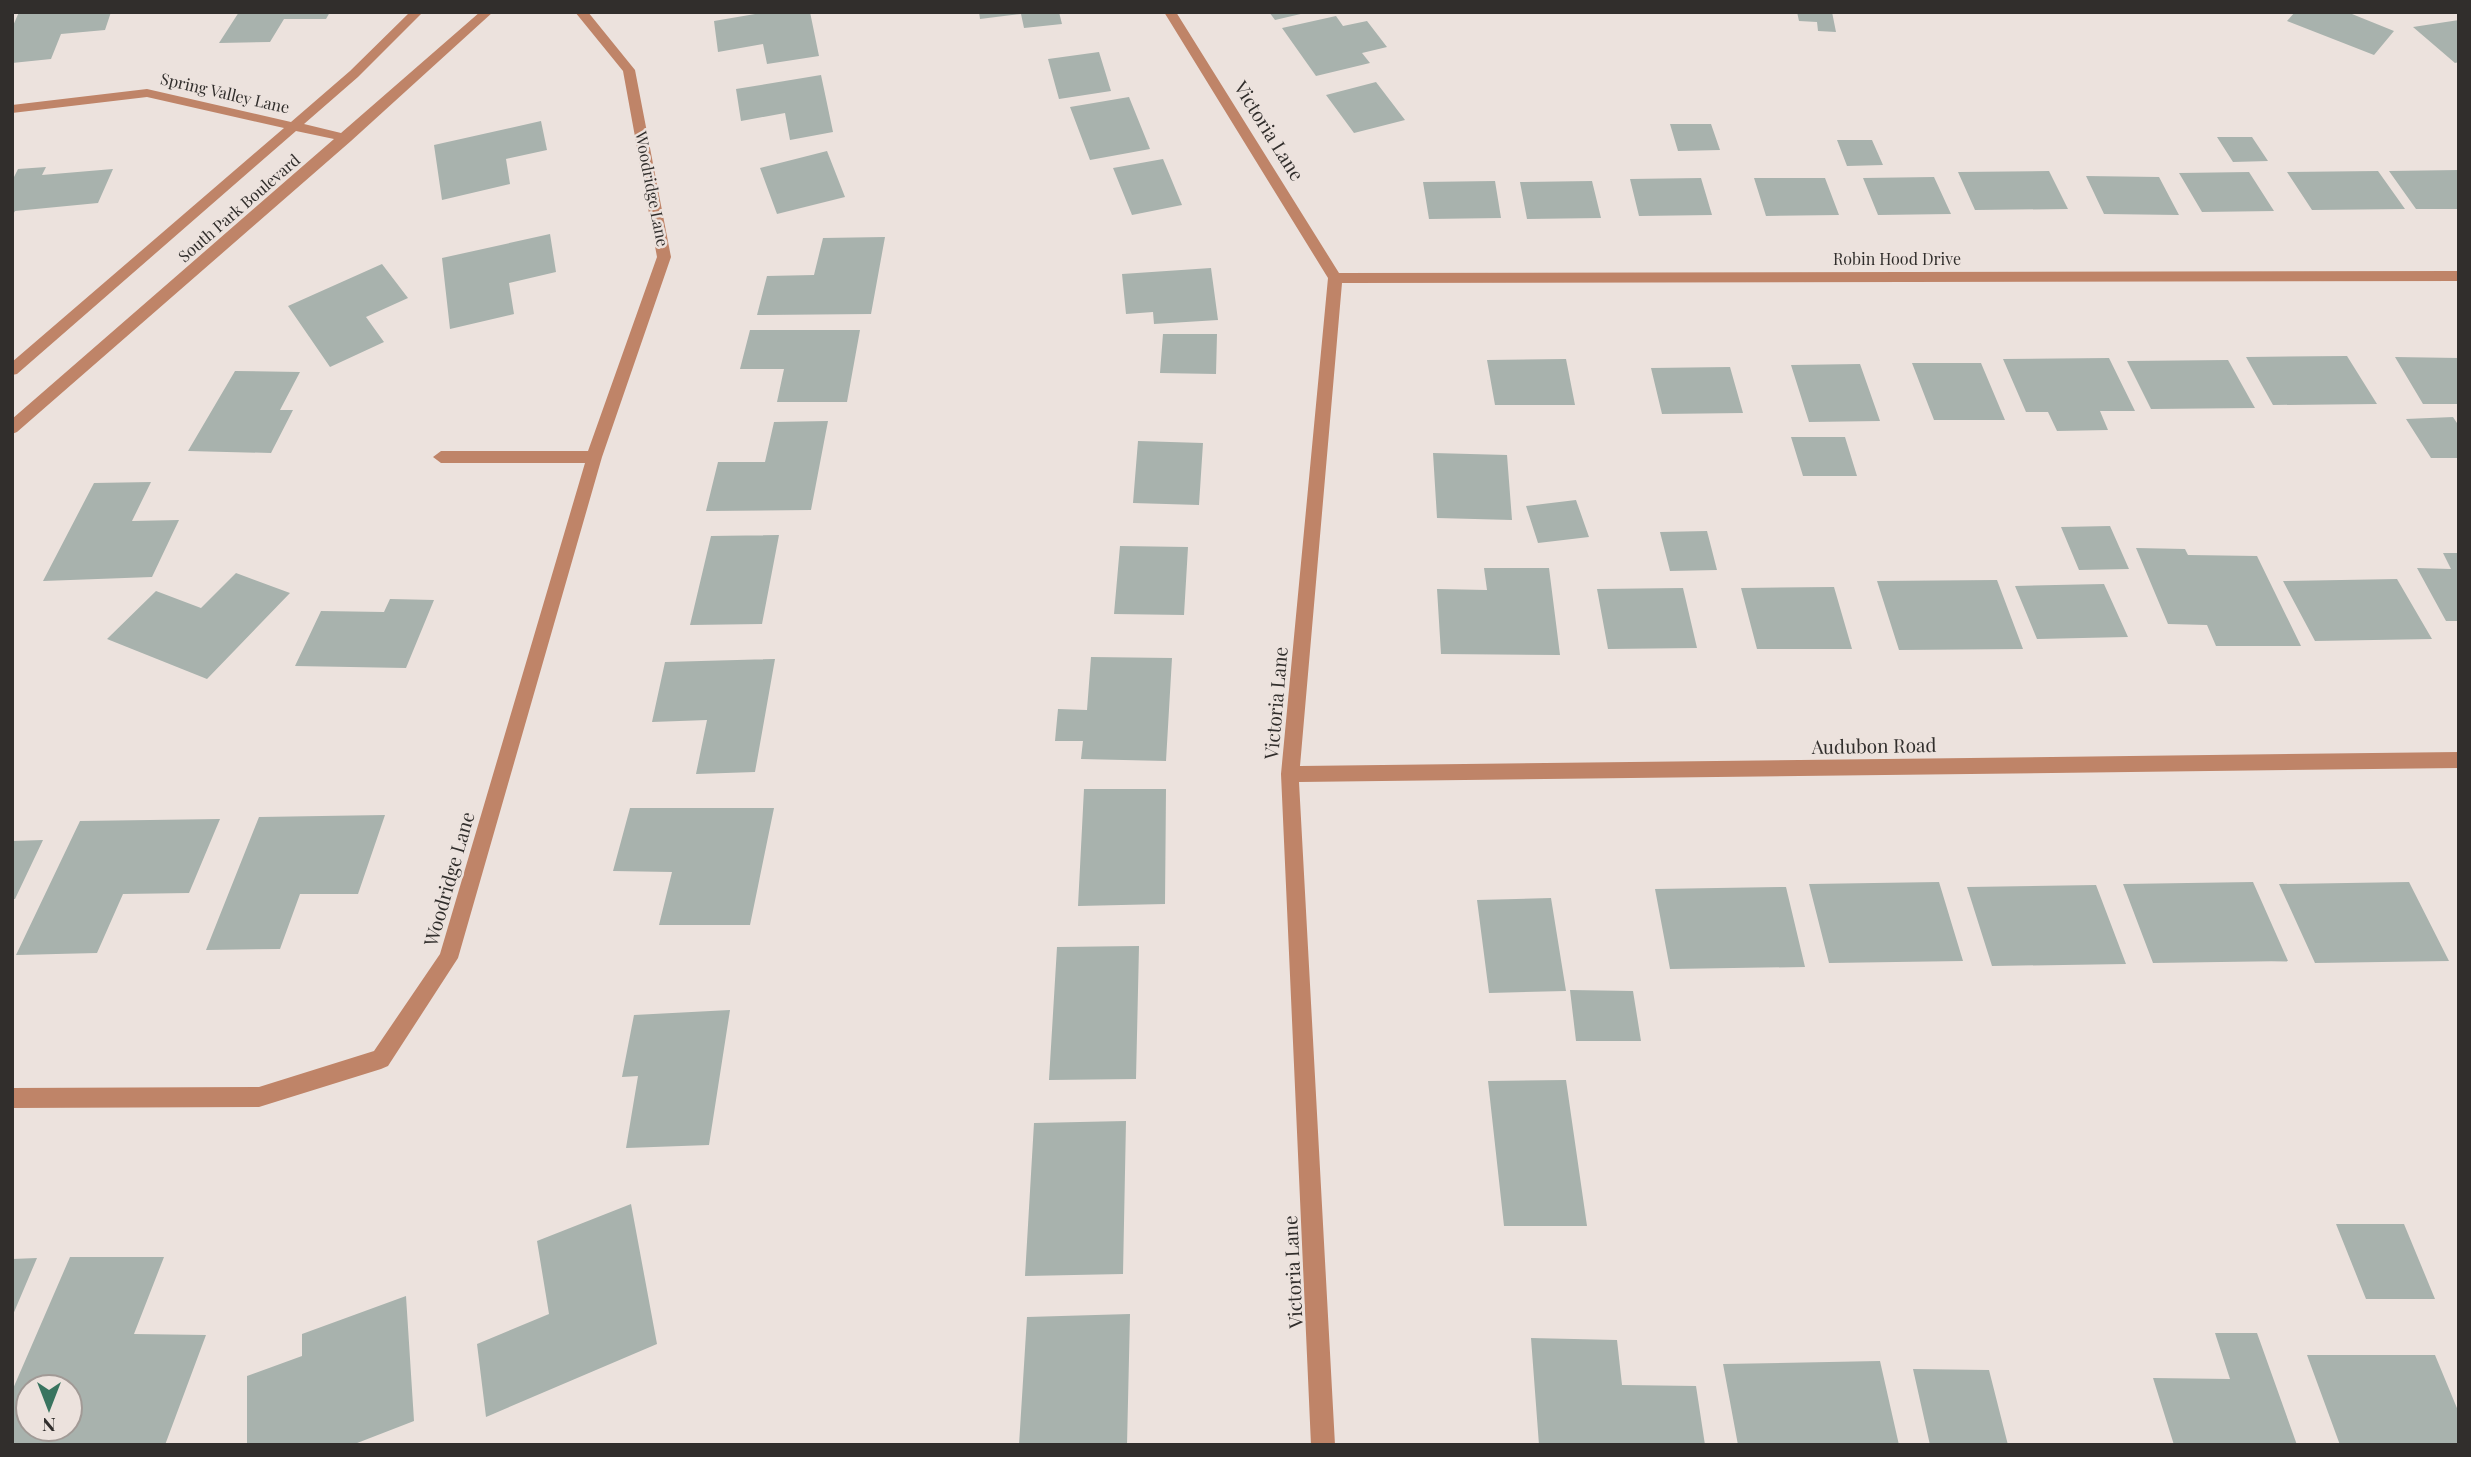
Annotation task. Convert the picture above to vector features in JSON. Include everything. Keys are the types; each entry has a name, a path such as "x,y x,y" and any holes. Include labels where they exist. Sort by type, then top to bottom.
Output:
{"street":[{"name":"South Park Boulevard","path":"12,370 354,74 417,12"},
{"name":"South Park Boulevard","path":"12,428 346,138 486,12"},
{"name":"Woodridge Lane","path":"12,1098 259,1097 381,1059 448,958 594,457 664,257 629,70 580,12"},
{"name":"Victoria Lane","path":"1170,12 1335,278 1290,774 1323,1445"},
{"name":"Spring Valley Lane","path":"12,109 147,93 346,138"},
{"name":"Robin Hood Drive","path":"1335,278 2459,276"},
{"path":"441,457 594,457"},
{"name":"Audubon Road","path":"1290,774 2459,760"}],"building":[{"path":"19,12 111,12 105,30 61,34 51,59 12,63 12,28"},
{"path":"239,12 330,12 326,19 284,19 270,42 219,43"},
{"path":"767,12 810,12 819,56 767,64 763,44 718,52 714,21"},
{"path":"979,12 1059,12 1062,24 1024,28 1021,14 980,19"},
{"path":"1269,12 1305,12 1305,13 1275,20"},
{"path":"1797,12 1832,12 1836,32 1818,31 1817,22 1799,21"},
{"path":"2295,12 2347,12 2394,31 2374,55 2287,21"},
{"path":"1336,16 1343,26 1367,21 1387,47 1362,53 1370,63 1316,76 1282,28"},
{"path":"2459,20 2459,62 2455,63 2413,27"},
{"path":"1099,52 1111,91 1059,99 1048,59"},
{"path":"821,75 833,132 790,140 785,113 741,121 736,89"},
{"path":"1376,82 1405,120 1354,133 1326,95"},
{"path":"1129,97 1150,149 1090,160 1070,107"},
{"path":"541,121 547,150 506,159 510,184 442,200 434,145"},
{"path":"1670,124 1711,124 1720,150 1678,151"},
{"path":"2217,137 2252,137 2268,161 2233,162"},
{"path":"1837,140 1872,140 1883,165 1847,166"},
{"path":"827,151 845,197 777,214 760,168"},
{"path":"1163,159 1182,205 1132,215 1113,168"},
{"path":"46,167 42,175 113,169 98,203 15,211 12,216 12,181 18,169"},
{"path":"2459,170 2459,209 2416,209 2389,171"},
{"path":"2049,171 2068,209 1975,210 1958,172"},
{"path":"2378,171 2405,209 2312,210 2287,172"},
{"path":"2249,172 2274,211 2202,212 2179,173"},
{"path":"2086,176 2159,177 2179,215 2104,214"},
{"path":"1934,177 1951,214 1878,215 1863,178"},
{"path":"1701,178 1712,215 1639,216 1630,179"},
{"path":"1754,178 1825,178 1839,215 1766,216"},
{"path":"1495,181 1501,218 1429,219 1423,182"},
{"path":"1592,181 1601,218 1527,219 1520,182"},
{"path":"550,234 556,272 509,283 514,314 450,329 442,258"},
{"path":"885,237 871,314 757,315 767,276 814,275 823,238"},
{"path":"382,264 408,298 366,317 384,342 330,367 288,306"},
{"path":"1211,268 1218,320 1154,324 1153,312 1126,314 1122,274"},
{"path":"750,330 860,330 847,402 777,402 784,369 740,369"},
{"path":"1163,334 1217,334 1216,374 1160,373"},
{"path":"2347,356 2377,404 2273,405 2246,357"},
{"path":"2395,357 2459,358 2459,404 2423,404"},
{"path":"2109,358 2135,411 2100,411 2108,430 2057,431 2048,412 2026,412 2003,359"},
{"path":"1566,359 1575,405 1495,405 1487,360"},
{"path":"2228,360 2255,408 2151,409 2127,361"},
{"path":"1912,363 1981,363 2005,420 1934,420"},
{"path":"1860,364 1880,421 1809,422 1791,365"},
{"path":"1730,367 1743,413 1662,414 1651,368"},
{"path":"235,371 300,372 280,410 293,410 271,453 188,451"},
{"path":"2453,417 2459,426 2459,458 2431,458 2406,419"},
{"path":"828,421 811,510 706,511 718,462 765,462 774,422"},
{"path":"1791,437 1845,437 1857,476 1803,476"},
{"path":"1138,441 1203,443 1199,505 1133,503"},
{"path":"1433,453 1507,455 1512,520 1437,518"},
{"path":"151,482 132,521 179,520 152,577 43,581 94,483"},
{"path":"1576,500 1589,537 1538,543 1526,506"},
{"path":"2110,526 2129,569 2079,570 2061,527"},
{"path":"1707,531 1717,570 1670,571 1660,532"},
{"path":"779,535 762,624 690,625 711,536"},
{"path":"1120,546 1188,547 1184,615 1114,614"},
{"path":"2136,548 2185,549 2188,555 2257,556 2301,646 2216,646 2207,625 2168,624"},
{"path":"2443,553 2459,553 2459,621 2446,621 2417,568 2451,569"},
{"path":"1484,568 1549,568 1560,655 1441,654 1437,589 1487,590"},
{"path":"236,573 290,593 207,679 107,639 156,591 201,608"},
{"path":"2397,579 2432,639 2315,641 2283,581"},
{"path":"1997,580 2023,649 1899,650 1877,581"},
{"path":"2104,584 2128,637 2037,639 2015,586"},
{"path":"1834,587 1852,649 1757,649 1741,588"},
{"path":"1683,588 1697,648 1608,649 1597,589"},
{"path":"390,599 434,600 406,668 295,666 321,611 384,612"},
{"path":"1091,657 1172,658 1166,761 1081,759 1083,741 1055,741 1058,709 1087,710"},
{"path":"775,659 755,772 696,774 707,720 652,722 665,662"},
{"path":"1084,789 1166,789 1165,904 1078,906"},
{"path":"630,808 774,808 750,925 659,925 672,872 613,871"},
{"path":"385,815 358,894 300,894 280,949 206,950 259,817"},
{"path":"220,819 189,893 123,894 97,953 16,955 80,821"},
{"path":"43,840 15,899 12,899 12,841"},
{"path":"1939,882 1963,961 1829,963 1809,884"},
{"path":"2253,882 2288,961 2153,963 2123,884"},
{"path":"2409,882 2449,961 2315,963 2279,884"},
{"path":"2096,885 2126,964 1992,966 1967,887"},
{"path":"1786,887 1805,967 1670,969 1655,889"},
{"path":"1551,898 1566,991 1489,993 1477,900"},
{"path":"1139,946 1136,1079 1049,1080 1057,947"},
{"path":"1570,990 1633,991 1641,1041 1576,1041"},
{"path":"730,1010 709,1145 626,1148 638,1076 622,1077 634,1015"},
{"path":"1566,1080 1587,1226 1504,1226 1488,1081"},
{"path":"1126,1121 1123,1274 1025,1276 1034,1123"},
{"path":"631,1204 657,1344 486,1417 477,1344 549,1314 537,1241"},
{"path":"2336,1224 2404,1224 2435,1299 2366,1299"},
{"path":"70,1257 164,1257 134,1334 206,1335 165,1445 12,1445 14,1386 14,1443 84,1443 84,1373 20,1373"},
{"path":"37,1258 12,1317 12,1259"},
{"path":"406,1296 414,1421 352,1445 247,1445 247,1376 302,1356 302,1334"},
{"path":"1130,1314 1127,1445 1019,1445 1027,1317"},
{"path":"2215,1333 2257,1333 2297,1445 2174,1445 2153,1378 2230,1379"},
{"path":"1531,1338 1617,1340 1622,1385 1696,1386 1705,1445 1539,1445"},
{"path":"2307,1355 2435,1355 2459,1413 2459,1445 2340,1445"},
{"path":"1880,1361 1899,1445 1738,1445 1723,1364"},
{"path":"1913,1369 1989,1370 2008,1445 1930,1445"}]}
